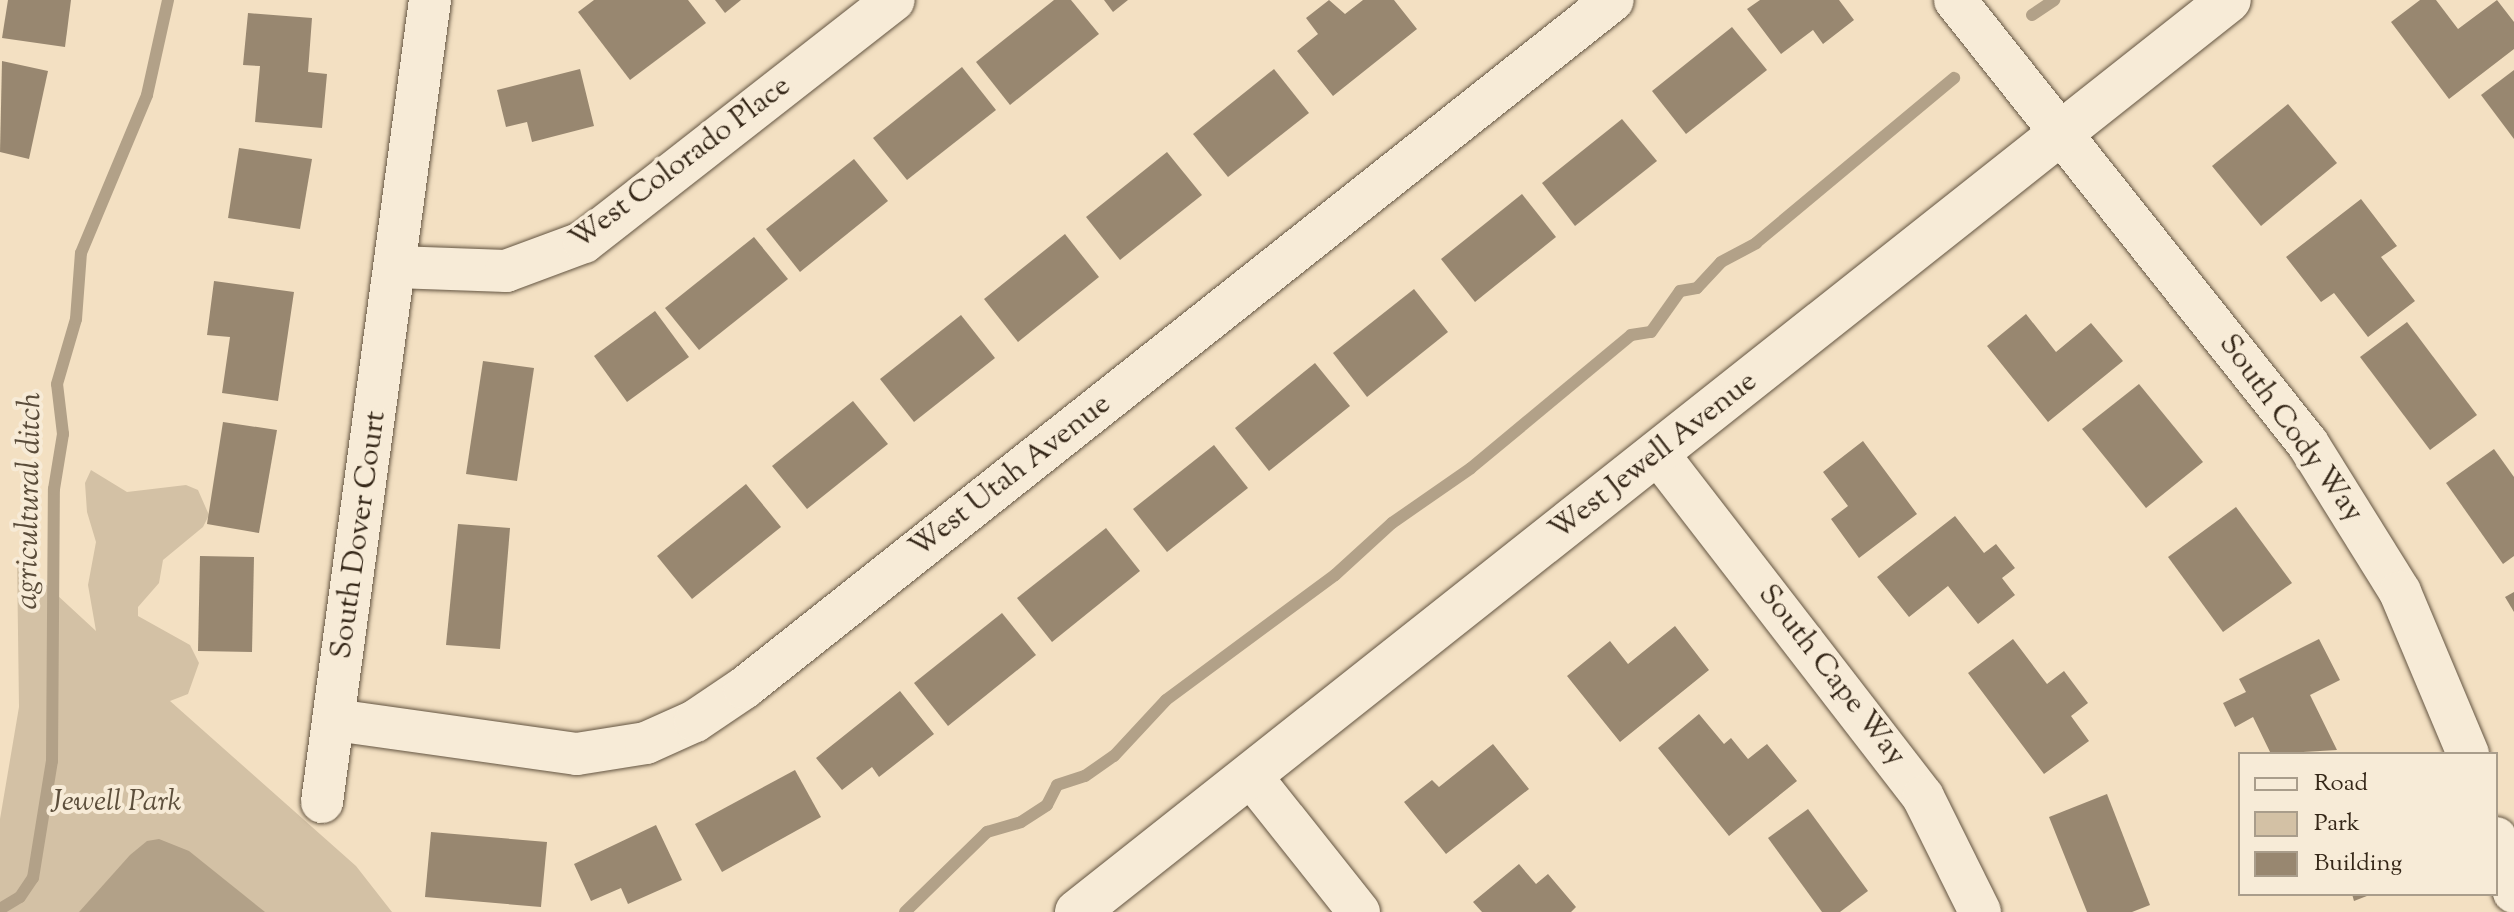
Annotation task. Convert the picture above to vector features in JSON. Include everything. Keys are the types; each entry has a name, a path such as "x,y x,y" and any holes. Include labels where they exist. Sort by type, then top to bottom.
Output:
{"main road":[{"name":"West Jewell Avenue","path":"1077,912 2229,0"}],"street":[{"name":"South Dover Court","path":"322,802 430,0"},
{"name":"West Colorado Place","path":"396,267 506,271 584,242 894,0"},
{"name":"West Utah Avenue","path":"335,720 577,754 646,743 695,721 744,688 1613,0"},
{"name":"South Cody Way","path":"1955,0 2308,444 2346,500 2422,636 2467,752"},
{"name":"South Cape Way","path":"1658,454 1915,787 1948,839 1980,912"},
{"path":"1250,775 1359,912"},
{"path":"2498,844 2514,892"}],"green space":[{"name":"Jewell Park","path":"91,470 127,492 186,485 198,490 209,515 203,527 163,560 159,583 138,607 138,616 190,645 199,663 188,694 170,701 356,866 392,912 0,912 0,819 19,707 17,558 96,631 88,585 96,542 87,512 85,483"}],"shaded area":[{"path":"159,839 189,851 265,912 79,912 130,855 147,841"}],"building":[{"path":"8,0 71,0 65,47 2,38"},
{"path":"594,0 688,0 706,23 630,80 578,12"},
{"path":"715,0 741,0 725,13"},
{"path":"1054,0 1071,0 1099,34 1010,105 976,62"},
{"path":"1104,0 1128,0 1113,12"},
{"path":"1329,0 1345,14 1363,0 1394,0 1417,29 1333,96 1297,51 1318,34 1306,18"},
{"path":"1760,0 1839,0 1854,20 1823,44 1813,30 1781,54 1747,9"},
{"path":"2420,0 2436,0 2458,29 2497,0 2514,22 2514,49 2449,99 2391,22"},
{"path":"248,13 312,18 308,72 327,74 322,128 255,122 260,66 243,65"},
{"path":"1732,27 1767,70 1686,134 1652,91"},
{"path":"2,61 48,71 29,159 0,152"},
{"path":"962,67 996,110 907,180 873,138"},
{"path":"580,69 594,126 532,142 527,122 506,127 497,90"},
{"path":"1274,69 1309,113 1228,177 1193,134"},
{"path":"2514,70 2514,139 2481,95"},
{"path":"2288,104 2337,163 2261,226 2212,166"},
{"path":"1622,119 1657,161 1575,226 1542,183"},
{"path":"239,148 312,159 300,229 228,218"},
{"path":"1167,152 1202,195 1120,260 1086,217"},
{"path":"854,159 888,201 800,272 766,229"},
{"path":"1522,194 1556,237 1475,302 1441,259"},
{"path":"2361,199 2397,246 2381,257 2415,301 2368,337 2334,293 2321,302 2286,257"},
{"path":"1065,234 1099,277 1018,342 984,299"},
{"path":"754,237 788,279 699,350 665,308"},
{"path":"214,281 294,292 278,401 222,393 230,337 207,335"},
{"path":"1414,289 1448,332 1367,397 1333,353"},
{"path":"655,311 689,357 627,402 594,356"},
{"path":"2026,314 2056,352 2091,323 2123,361 2048,422 1987,346"},
{"path":"961,315 995,358 914,422 880,379"},
{"path":"2407,322 2477,415 2430,450 2360,357"},
{"path":"483,361 534,368 517,481 466,474"},
{"path":"1315,363 1350,406 1269,471 1235,428"},
{"path":"2139,384 2203,462 2146,508 2082,429"},
{"path":"853,401 888,444 807,509 772,466"},
{"path":"223,422 277,430 259,533 207,524"},
{"path":"1863,441 1917,514 1859,558 1831,519 1848,506 1823,472"},
{"path":"1214,445 1248,488 1167,552 1133,509"},
{"path":"2494,449 2514,477 2514,556 2503,564 2446,483"},
{"path":"746,484 781,527 692,599 657,556"},
{"path":"2236,507 2292,583 2223,632 2168,557"},
{"path":"1955,516 1984,553 1996,544 2015,568 2002,578 2015,595 1978,624 1948,586 1909,617 1877,577"},
{"path":"458,524 510,528 500,649 446,645"},
{"path":"1106,528 1140,571 1052,642 1017,598"},
{"path":"200,556 254,557 252,652 198,651"},
{"path":"2514,592 2514,612 2505,597"},
{"path":"1002,613 1036,655 948,726 914,683"},
{"path":"1675,626 1709,670 1620,742 1567,676 1610,641 1628,664"},
{"path":"2013,639 2047,684 2064,671 2088,703 2071,716 2089,741 2044,774 1968,673"},
{"path":"2319,639 2340,680 2310,695 2337,750 2270,752 2253,717 2235,727 2223,703 2246,692 2239,679"},
{"path":"900,691 934,734 879,777 872,767 842,790 816,758"},
{"path":"1699,714 1724,744 1731,738 1748,759 1767,744 1797,781 1729,836 1658,748"},
{"path":"1493,744 1529,789 1446,854 1404,802 1432,780 1439,787"},
{"path":"795,770 821,817 722,872 695,824"},
{"path":"2107,794 2150,905 2132,912 2087,912 2049,817"},
{"path":"1808,809 1868,891 1840,912 1822,912 1768,838"},
{"path":"656,825 682,880 628,904 621,888 591,901 574,864"},
{"path":"431,832 547,842 541,907 425,897"},
{"path":"1519,864 1536,884 1548,874 1576,907 1571,912 1482,912 1473,902"}],"waterway":[{"name":"agricultural ditch","path":"0,909 20,897 33,878 52,761 54,489 63,434 57,384 76,319 81,253 147,95 168,0"},
{"path":"2032,15 2054,0"},
{"path":"905,912 987,832 1021,822 1047,805 1057,785 1085,776 1114,756 1166,700 1335,575 1392,523 1471,468 1631,335 1651,332 1680,291 1697,288 1721,262 1756,243 1954,78"}]}
